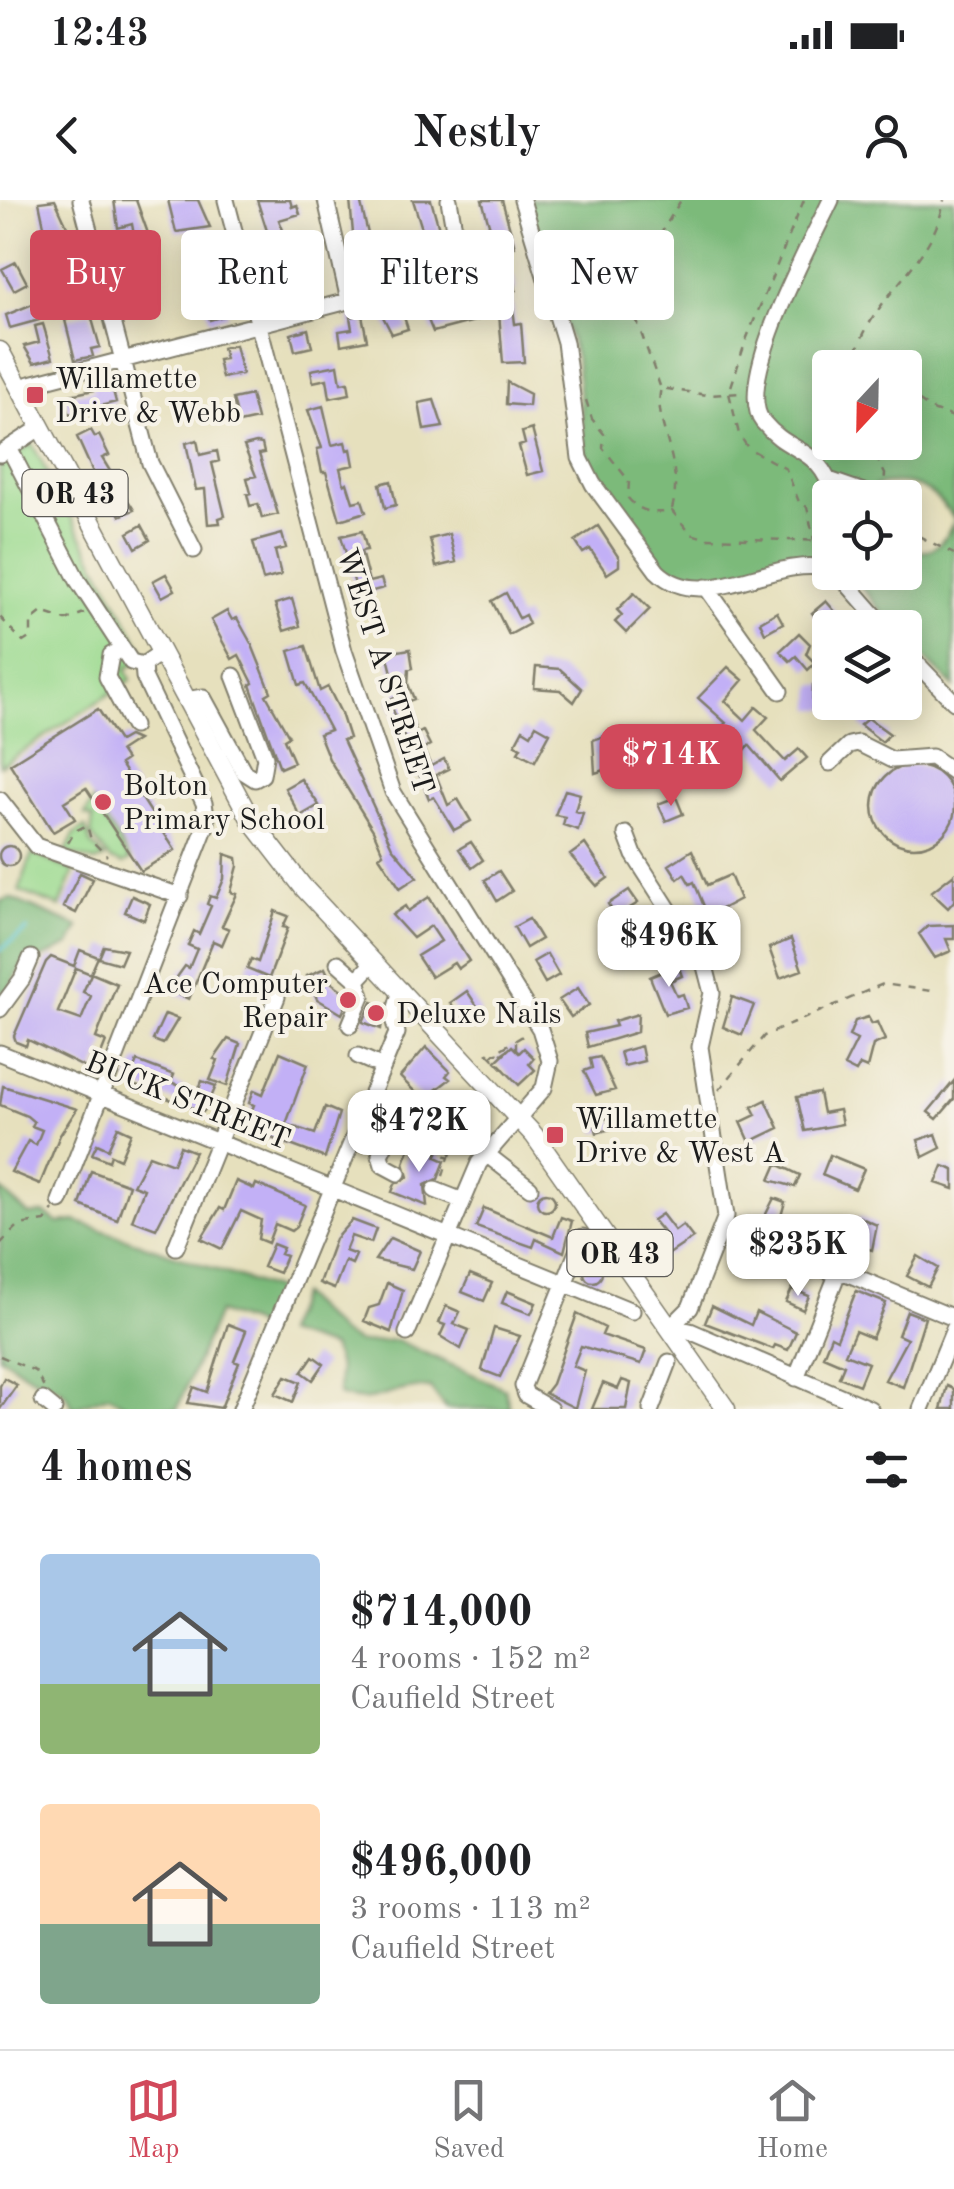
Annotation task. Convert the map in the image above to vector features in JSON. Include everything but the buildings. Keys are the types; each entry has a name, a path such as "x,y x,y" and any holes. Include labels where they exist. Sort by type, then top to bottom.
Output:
{"main road":[{"name":"OR 43","path":"0,351 186,700 272,852 518,1117 568,1179 726,1409"}],"street":[{"path":"82,200 150,463 194,550"},
{"name":"WEST A STREET","path":"226,200 344,652 393,792 546,1042 550,1061 544,1088 485,1153 460,1193 448,1237 407,1333"},
{"path":"326,200 344,278"},
{"path":"449,200 455,230"},
{"path":"522,200 565,342 574,397 576,447 593,484 665,578 686,588 706,588 791,568 812,569"},
{"path":"829,480 821,464 759,417 756,392 764,348 832,200"},
{"path":"19,387 344,301"},
{"path":"40,428 5,451 94,607 131,662 144,665"},
{"path":"706,588 780,691"},
{"path":"853,590 870,610"},
{"path":"122,649 111,655 107,678 133,726"},
{"path":"144,665 160,652"},
{"path":"60,1202 180,896 207,816 146,684 144,665"},
{"path":"922,668 954,702"},
{"path":"186,700 203,697 244,772 256,779 262,776 265,758 234,676"},
{"path":"830,763 849,745 858,744 892,760 932,757 954,772"},
{"path":"0,800 36,846 180,896"},
{"path":"626,834 634,856 710,976 712,993 700,1047 726,1216 690,1308 672,1328"},
{"path":"0,1008 32,958"},
{"path":"357,980 374,962"},
{"path":"338,963 357,980 362,996 350,1025"},
{"path":"242,1409 396,1033 393,1018 401,990"},
{"path":"176,1247 277,997"},
{"name":"BUCK STREET","path":"0,1053 632,1311"},
{"path":"358,1056 383,1066"},
{"path":"370,1100 395,1110 398,1118 380,1155 383,1165 398,1173"},
{"path":"485,1153 530,1188"},
{"path":"435,1190 460,1193"},
{"path":"550,1409 523,1390 582,1237"},
{"path":"786,1250 837,1275 846,1273 954,1318"},
{"path":"796,1378 837,1275"},
{"path":"672,1328 690,1331 870,1409"},
{"path":"921,1409 954,1329"},
{"path":"651,1409 669,1362"}],"path":[{"path":"680,200 649,253 633,310 661,388 658,402 676,460 672,511 691,534 704,538 812,541"},
{"path":"856,348 871,317 929,245 944,200"},
{"path":"661,388 708,394 756,392"},
{"path":"574,397 586,398 592,419 604,434 603,448 629,481 628,498 634,505 648,512 672,511"},
{"path":"922,403 954,417"},
{"path":"922,538 954,554"},
{"path":"0,617 23,642 31,636 31,621 42,612 66,620 94,607"},
{"path":"65,851 74,831 87,825 91,840 110,861"},
{"path":"708,1103 764,1036 882,984 938,992"},
{"path":"504,1069 494,1062 485,1050 494,1059 507,1050 493,1054 527,1033"},
{"path":"515,1040 516,1050"},
{"path":"400,1136 449,1157"},
{"path":"455,1142 441,1178 460,1193"},
{"path":"0,1244 19,1225 45,1221 60,1202"},
{"path":"0,1356 35,1371 47,1398"}],"green space":[{"path":"526,200 954,200 954,519 922,489 922,480 812,480 812,558 803,556 693,582 667,572 586,462 576,357 564,320 674,320 674,230 536,230"},
{"path":"32,444 146,656 126,669 131,680 0,766 0,465"},
{"path":"954,521 954,687 922,656 922,610 880,610 865,590 922,590 922,552 936,547"},
{"path":"93,801 130,860 123,864 111,860 91,835 93,818 85,815"},
{"path":"85,827 91,844 105,858 95,862 66,852 74,835"},
{"path":"32,854 74,871 60,907 19,891"},
{"path":"10,898 79,927 70,945 40,959 28,955 6,994 0,990 0,901"},
{"path":"0,1189 29,1215 44,1213 58,1223 75,1221 282,1292 266,1329 218,1312 177,1409 131,1409 109,1395 73,1408 58,1388 0,1357"},
{"path":"300,1295 340,1333 359,1343 396,1340 505,1389 510,1409 446,1409 430,1388 363,1399 338,1395 339,1370 332,1348 284,1333"}],"waterway":[{"path":"0,950 27,930"}],"place":[{"name":"Willamette Drive & Webb","path":"35,395"},
{"name":"Bolton Primary School","path":"103,802"},
{"name":"Ace Computer Repair","path":"348,1000"},
{"name":"Deluxe Nails","path":"376,1013"},
{"name":"Willamette Drive & West A","path":"555,1135"}]}
